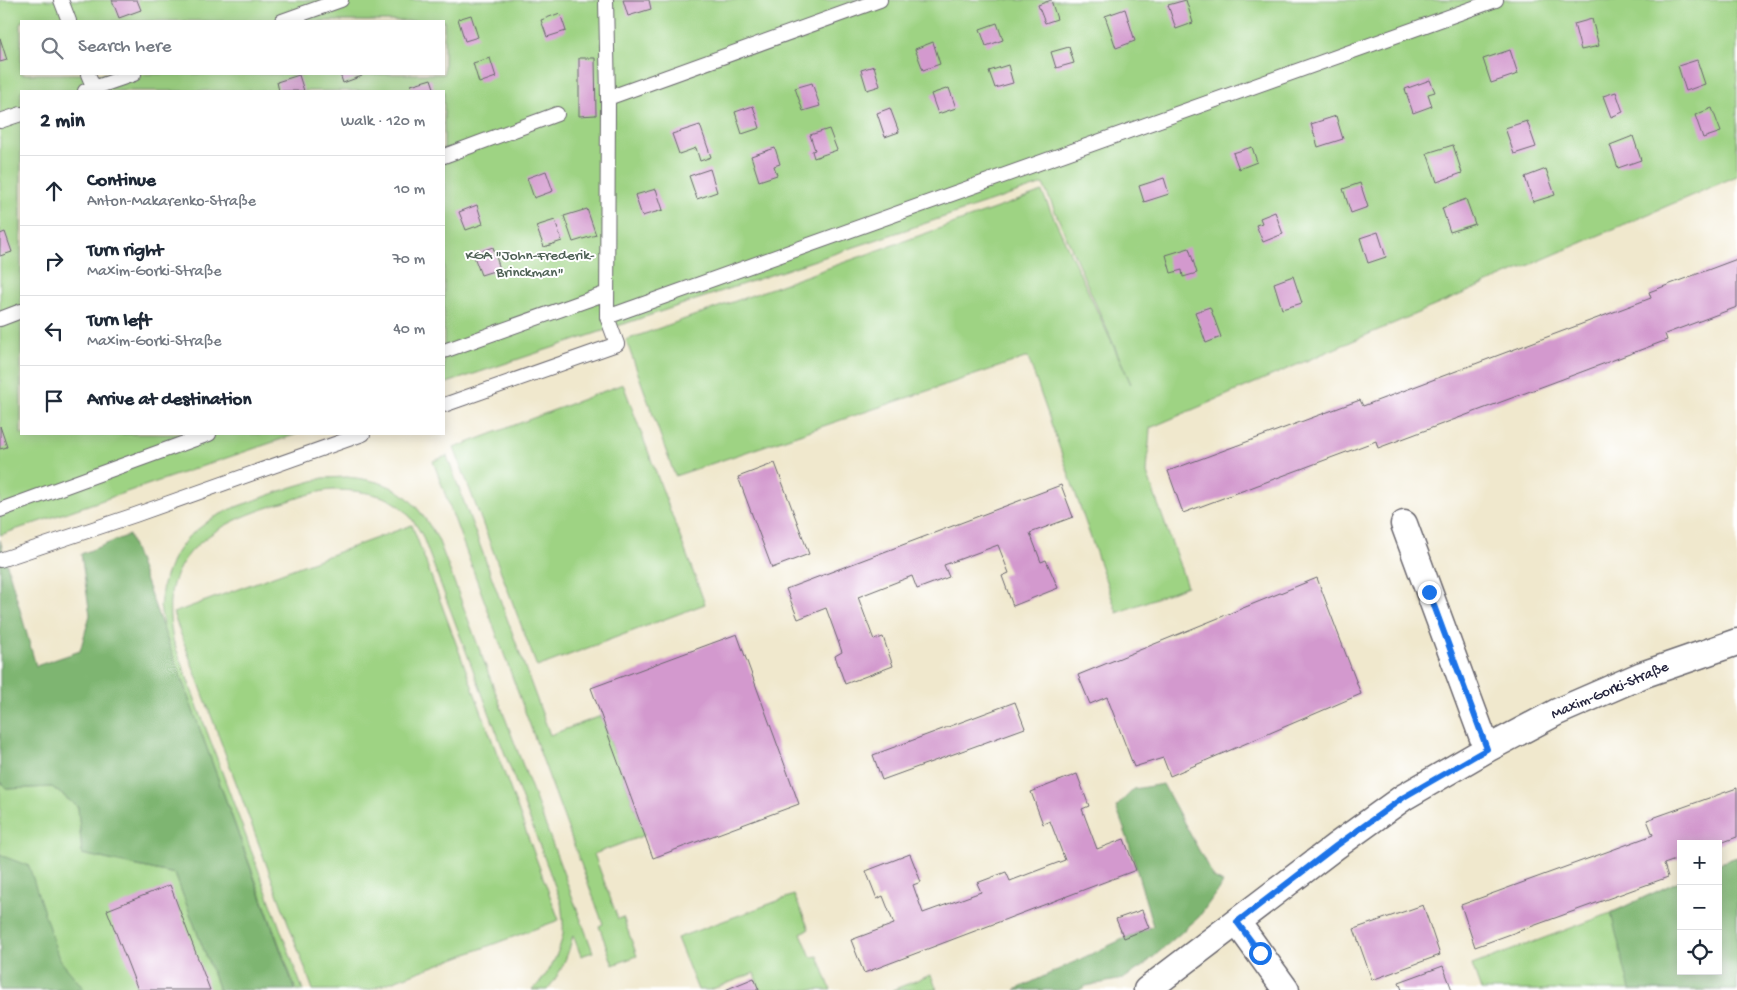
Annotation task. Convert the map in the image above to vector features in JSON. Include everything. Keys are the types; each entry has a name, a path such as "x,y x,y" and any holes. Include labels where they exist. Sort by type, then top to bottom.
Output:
{"street":[{"path":"1404,524 1487,749"},
{"name":"Maxim-Gorki-Straße","path":"1147,990 1336,846 1404,797 1487,749 1557,712 1642,675 1737,642"},
{"path":"1237,922 1286,990"}],"lane":[{"path":"61,0 69,20"},
{"path":"285,20 341,0"},
{"path":"445,405 617,344 608,317 607,293 608,98 606,0"},
{"path":"608,98 880,0"},
{"path":"608,317 1496,0"},
{"path":"88,75 91,90 131,75"},
{"path":"0,121 20,114"},
{"path":"445,156 557,114"},
{"path":"445,351 607,293"},
{"path":"0,319 20,311"},
{"path":"0,510 206,435"},
{"path":"0,560 135,515 360,435"}],"green space":[{"name":"KGA \"John-Frederik- Brinckman\"","path":"0,0 1737,0 1737,176 1150,428 1147,473 1187,586 1117,613 1028,357 675,476 626,340 1042,192 1131,384 1043,184 445,384 445,90 20,90 20,435 294,435 0,535"},
{"path":"623,384 705,604 537,667 454,448"},
{"path":"447,456 550,735 601,716 645,835 594,854 618,919 623,917 637,956 613,965 599,926 603,924 433,461"},
{"path":"347,477 365,479 392,487 420,512 438,539 593,952 581,956 573,935 563,964 547,990 532,990 548,972 559,949 563,934 561,902 422,535 415,523 398,504 386,498 367,493 333,490 311,494 257,511 210,535 186,558 177,573 170,598 173,640 303,990 296,990 164,632 160,606 163,584 173,558 188,537 211,519 233,508 292,487 323,478"},
{"path":"412,525 559,920 369,990 313,990 173,613"},
{"path":"129,535 295,990 219,990 175,874 82,854 78,807 52,787 7,789 0,782 0,540 36,666 80,651 90,615 81,554"},
{"path":"0,782 7,789 52,787 78,807 82,854 175,874 219,990 0,990"},
{"path":"1163,784 1214,878 1223,883 1199,917 1143,966 1123,979 1086,986 1079,990 1015,990 1153,926 1127,837 1116,807 1134,789"},
{"path":"0,855 29,866 59,959 85,990 0,990"},
{"path":"1737,857 1737,990 1481,990 1472,965 1611,913 1677,882 1677,975 1722,975 1722,863"},
{"path":"1737,857 1737,990 1630,990 1611,913 1677,882 1677,975 1722,975 1722,863"},
{"path":"794,895 809,929 801,933 811,957 818,956 831,990 760,990 754,973 710,990 698,990 677,938"},
{"path":"931,975 937,990 892,990"}],"building":[{"path":"112,0 137,0 141,10 119,18"},
{"path":"623,0 649,0 651,9 628,16"},
{"path":"1051,0 1057,19 1045,23 1038,5"},
{"path":"1186,0 1193,23 1176,29 1168,5"},
{"path":"1125,9 1135,41 1116,48 1105,16"},
{"path":"560,13 566,31 547,37 541,20"},
{"path":"471,15 478,37 465,41 458,19"},
{"path":"1592,19 1599,46 1581,50 1574,24"},
{"path":"997,23 1003,40 986,46 980,29"},
{"path":"0,38 7,60 0,62"},
{"path":"933,42 940,64 923,70 915,49"},
{"path":"1069,47 1074,63 1056,68 1051,52"},
{"path":"1510,50 1518,74 1491,83 1483,59"},
{"path":"490,58 496,77 479,83 473,63"},
{"path":"579,58 595,58 596,115 579,116"},
{"path":"1697,60 1705,84 1686,91 1678,66"},
{"path":"1008,65 1013,83 995,88 989,71"},
{"path":"874,66 880,86 867,90 861,70"},
{"path":"299,75 304,90 279,90 277,82"},
{"path":"340,75 362,75 362,76 343,83"},
{"path":"431,79 435,90 413,90 411,85"},
{"path":"1430,80 1435,92 1428,94 1432,106 1413,113 1405,89"},
{"path":"812,83 820,106 803,111 795,88"},
{"path":"949,88 956,108 938,114 931,94"},
{"path":"1616,92 1623,112 1611,117 1603,96"},
{"path":"753,106 760,128 742,134 735,112"},
{"path":"890,108 899,132 885,137 877,113"},
{"path":"1712,108 1721,132 1703,138 1695,115"},
{"path":"1336,116 1343,139 1318,147 1311,124"},
{"path":"1527,121 1536,147 1514,154 1505,128"},
{"path":"700,125 711,157 700,161 696,148 679,154 672,134"},
{"path":"829,129 837,150 814,158 812,151 815,150 810,135"},
{"path":"1633,136 1641,160 1618,168 1610,145"},
{"path":"1453,145 1462,173 1437,182 1427,153"},
{"path":"1252,147 1257,162 1239,169 1233,153"},
{"path":"775,148 780,164 774,166 777,175 759,181 751,156"},
{"path":"710,169 717,192 697,199 689,176"},
{"path":"1546,169 1555,195 1533,202 1525,177"},
{"path":"546,171 553,191 534,198 527,178"},
{"path":"1164,178 1169,194 1144,202 1139,186"},
{"path":"1360,183 1368,207 1351,213 1343,189"},
{"path":"656,189 663,210 642,216 635,195"},
{"path":"1466,199 1475,224 1450,232 1442,208"},
{"path":"477,205 483,224 466,230 459,212"},
{"path":"587,209 596,235 573,242 564,216"},
{"path":"1275,212 1283,234 1263,242 1256,225 1262,223 1260,218"},
{"path":"555,220 562,241 544,247 536,226"},
{"path":"5,232 12,252 0,256 0,234"},
{"path":"1378,232 1386,257 1368,263 1360,238"},
{"path":"493,247 500,269 481,275 473,254"},
{"path":"1189,248 1197,273 1183,277 1182,270 1171,273 1166,255"},
{"path":"1737,259 1737,307 1665,334 1667,340 1378,448 1376,441 1183,513 1168,471 1360,400 1363,406 1651,298 1649,292"},
{"path":"1293,276 1302,303 1282,309 1274,283"},
{"path":"1210,307 1221,337 1206,343 1195,312"},
{"path":"0,426 7,447 0,449"},
{"path":"775,463 809,554 772,568 738,477"},
{"path":"1061,485 1073,517 1030,533 1041,562 1046,560 1058,588 1013,606 1002,576 1009,573 998,545 944,565 949,577 917,589 912,576 858,597 874,640 883,637 893,666 845,684 835,656 842,652 826,608 798,619 786,589"},
{"path":"1317,578 1361,694 1170,776 1163,758 1134,767 1107,697 1090,704 1078,675"},
{"path":"737,634 799,804 653,858 591,688"},
{"path":"1015,702 1025,728 882,780 873,755"},
{"path":"1077,774 1089,806 1082,809 1097,849 1124,839 1136,870 864,973 851,940 894,924 883,896 877,899 866,871 910,854 921,882 913,885 923,913 981,892 977,883 1006,872 1010,881 1065,860 1050,821 1043,824 1031,792"},
{"path":"1737,788 1737,837 1722,843 1722,840 1677,840 1677,859 1664,864 1668,877 1475,947 1461,905 1653,835 1647,820"},
{"path":"170,885 210,990 138,990 107,910"},
{"path":"1423,905 1440,955 1372,980 1354,929"},
{"path":"1142,910 1149,928 1124,938 1116,919"},
{"path":"1443,966 1452,990 1402,990 1399,982"},
{"path":"754,978 759,990 725,990"}],"route":[{"path":"1260,953 1237,922 1336,846 1404,797 1487,749 1429,592"}]}
